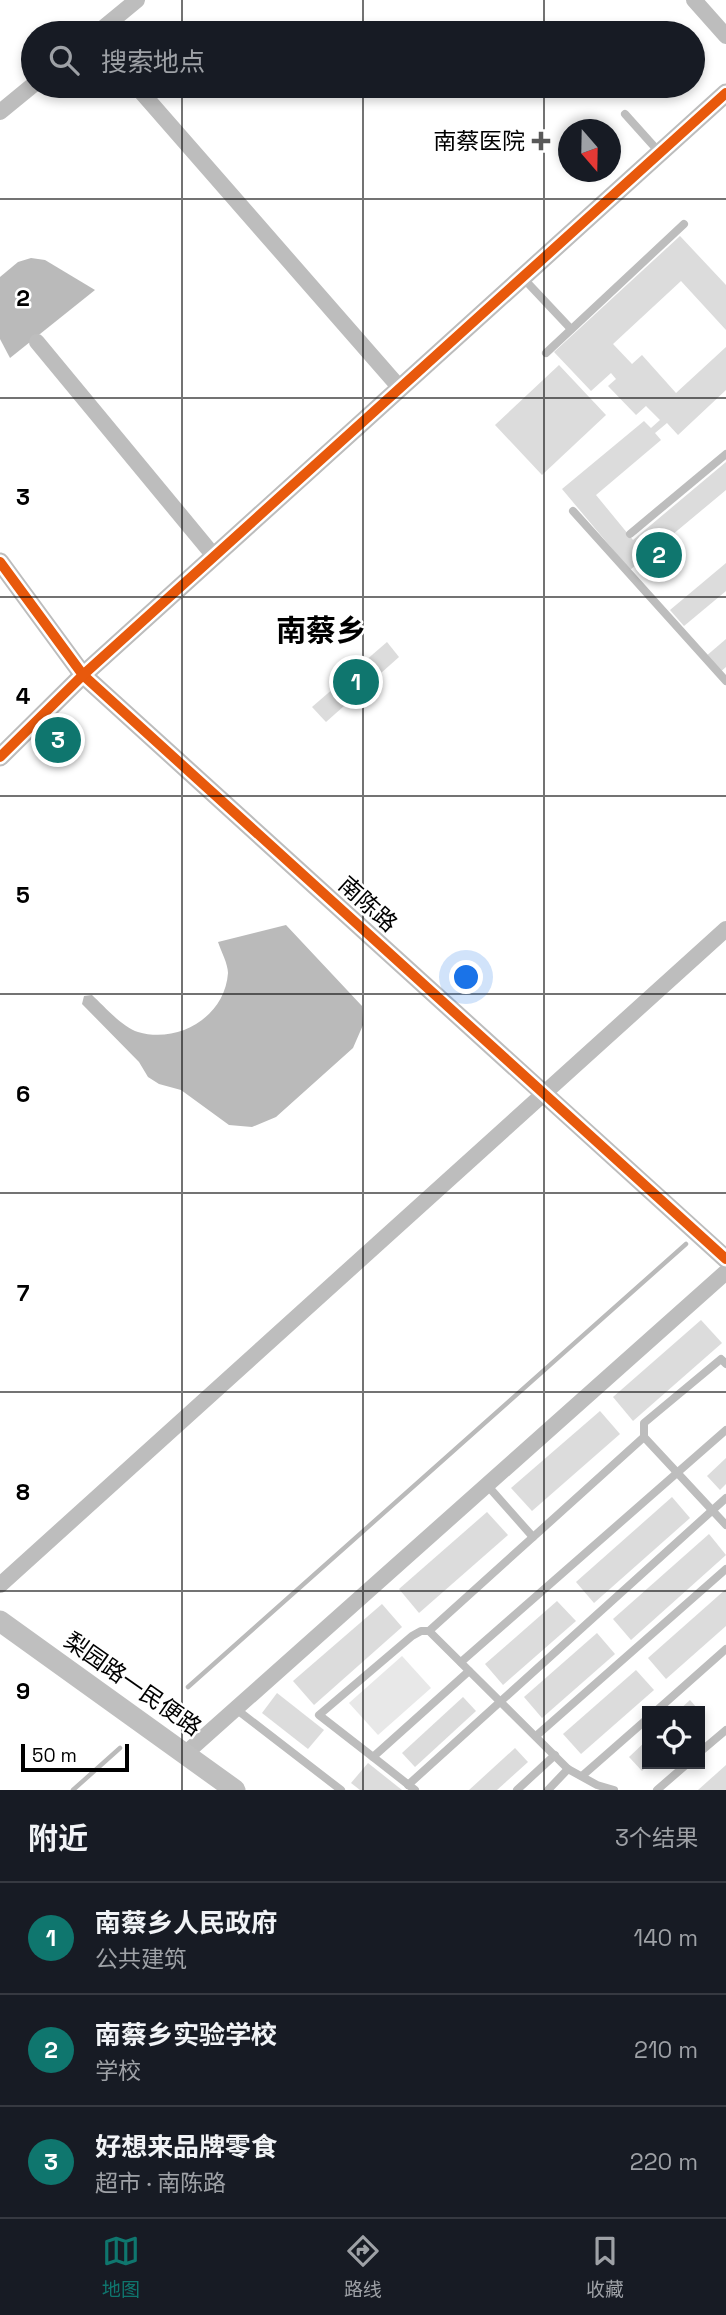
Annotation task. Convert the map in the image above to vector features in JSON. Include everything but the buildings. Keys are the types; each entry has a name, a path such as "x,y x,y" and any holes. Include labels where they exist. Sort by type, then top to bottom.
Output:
{"main road":[{"name":"梨园路一民便路","path":"0,1621 235,1790"}],"street":[{"path":"112,21 137,0"},
{"path":"694,0 726,36"},
{"path":"0,757 83,675 726,93"},
{"path":"0,112 21,95"},
{"path":"146,98 400,388"},
{"path":"37,342 214,556"},
{"name":"南陈路","path":"0,562 83,675 726,1259"},
{"path":"0,1585 726,929"},
{"path":"186,1753 726,1272"}],"lane":[{"path":"625,114 660,153"},
{"path":"546,353 684,223"},
{"path":"523,277 571,329"},
{"path":"631,534 726,454"},
{"path":"573,511 726,681"},
{"path":"726,1364 721,1359 644,1423 644,1437 726,1525"},
{"path":"461,1662 726,1430"},
{"path":"644,1437 429,1631 421,1631 412,1636 319,1715 412,1788 501,1702 726,1498"},
{"path":"487,1486 533,1537"},
{"path":"536,1737 726,1569"},
{"path":"429,1631 568,1769 614,1790"},
{"path":"662,1706 726,1649"},
{"path":"373,1757 469,1671"},
{"path":"236,1709 341,1790"},
{"path":"582,1776 642,1723"},
{"path":"705,1748 726,1730"},
{"path":"517,1790 555,1755"},
{"path":"548,1790 568,1769"},
{"path":"657,1790 681,1769"}],"shaded area":[{"path":"31,258 45,260 95,290 10,358 0,339 0,277 18,262"},
{"path":"286,925 362,1006 363,1025 353,1048 276,1117 252,1127 229,1125 181,1090 159,1084 148,1077 139,1062 82,1004 84,996 92,995 120,1021 138,1032 153,1035 183,1030 197,1024 209,1014 225,989 228,969 218,942"},
{"path":"402,1656 431,1688 378,1735 349,1703"}],"waterway":[{"path":"188,1687 686,1244"},
{"path":"73,1790 120,1748"}],"cycle path":[{"path":"0,757 83,675 726,93"},
{"path":"0,562 83,675 726,1259"}],"place":[{"name":"南蔡医院","path":"541,141"},
{"name":"南蔡乡实验学校","path":"659,555"},
{"name":"南蔡乡人民政府","path":"356,682"},
{"name":"好想来品牌零食","path":"58,740"}],"district":[{"name":"南蔡乡","path":"321,631"}]}
